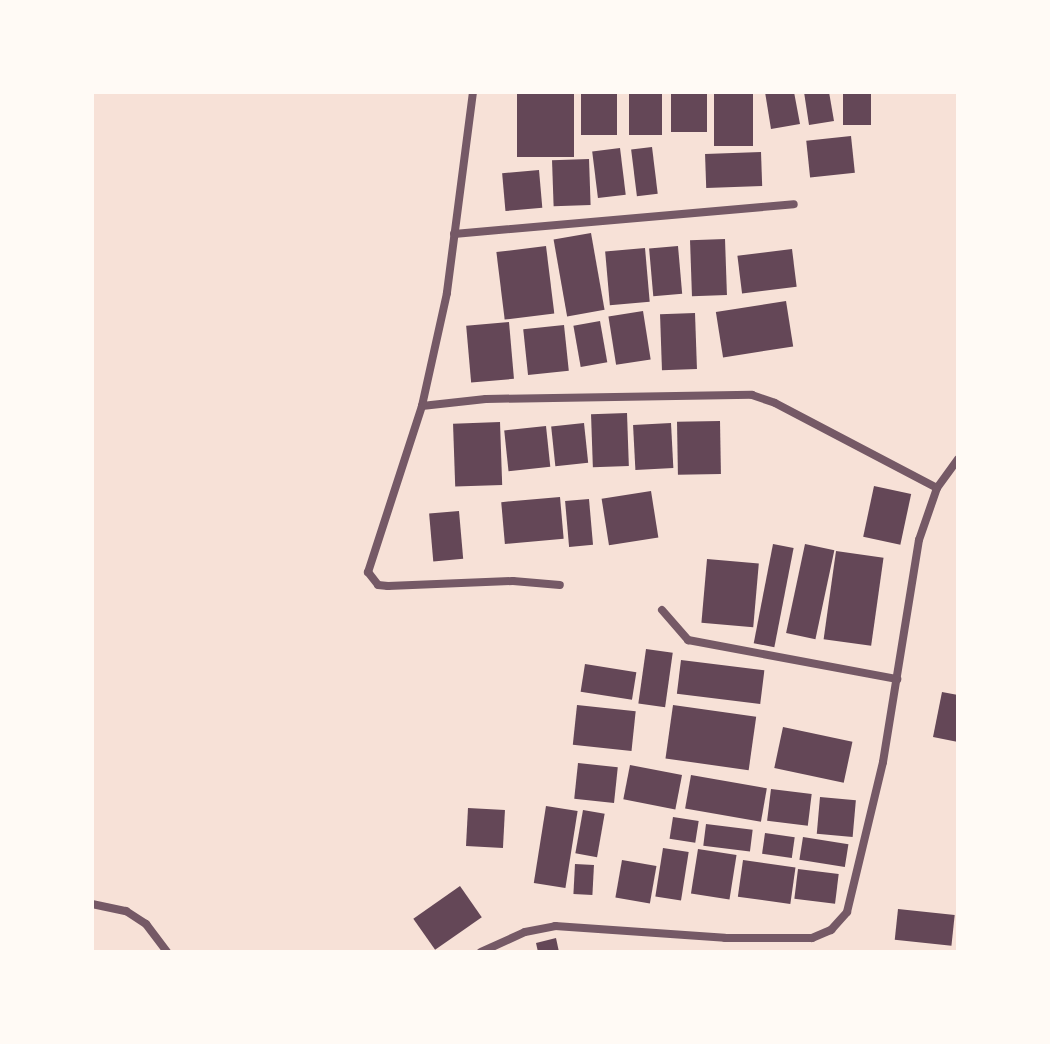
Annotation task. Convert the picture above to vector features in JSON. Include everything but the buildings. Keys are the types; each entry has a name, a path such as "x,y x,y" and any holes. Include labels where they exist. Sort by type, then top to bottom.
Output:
{"street":[{"path":"473,92 447,293 422,406 368,572 378,585 513,581 560,585"},
{"path":"454,234 794,204"},
{"path":"422,406 486,399 752,395 775,403 937,488"},
{"path":"481,952 525,932 555,926 725,938 812,938 831,930 847,912 883,762 919,540 937,488 958,459"},
{"path":"662,610 688,640 897,679"},
{"path":"92,904 126,911 146,924 167,952"}]}
